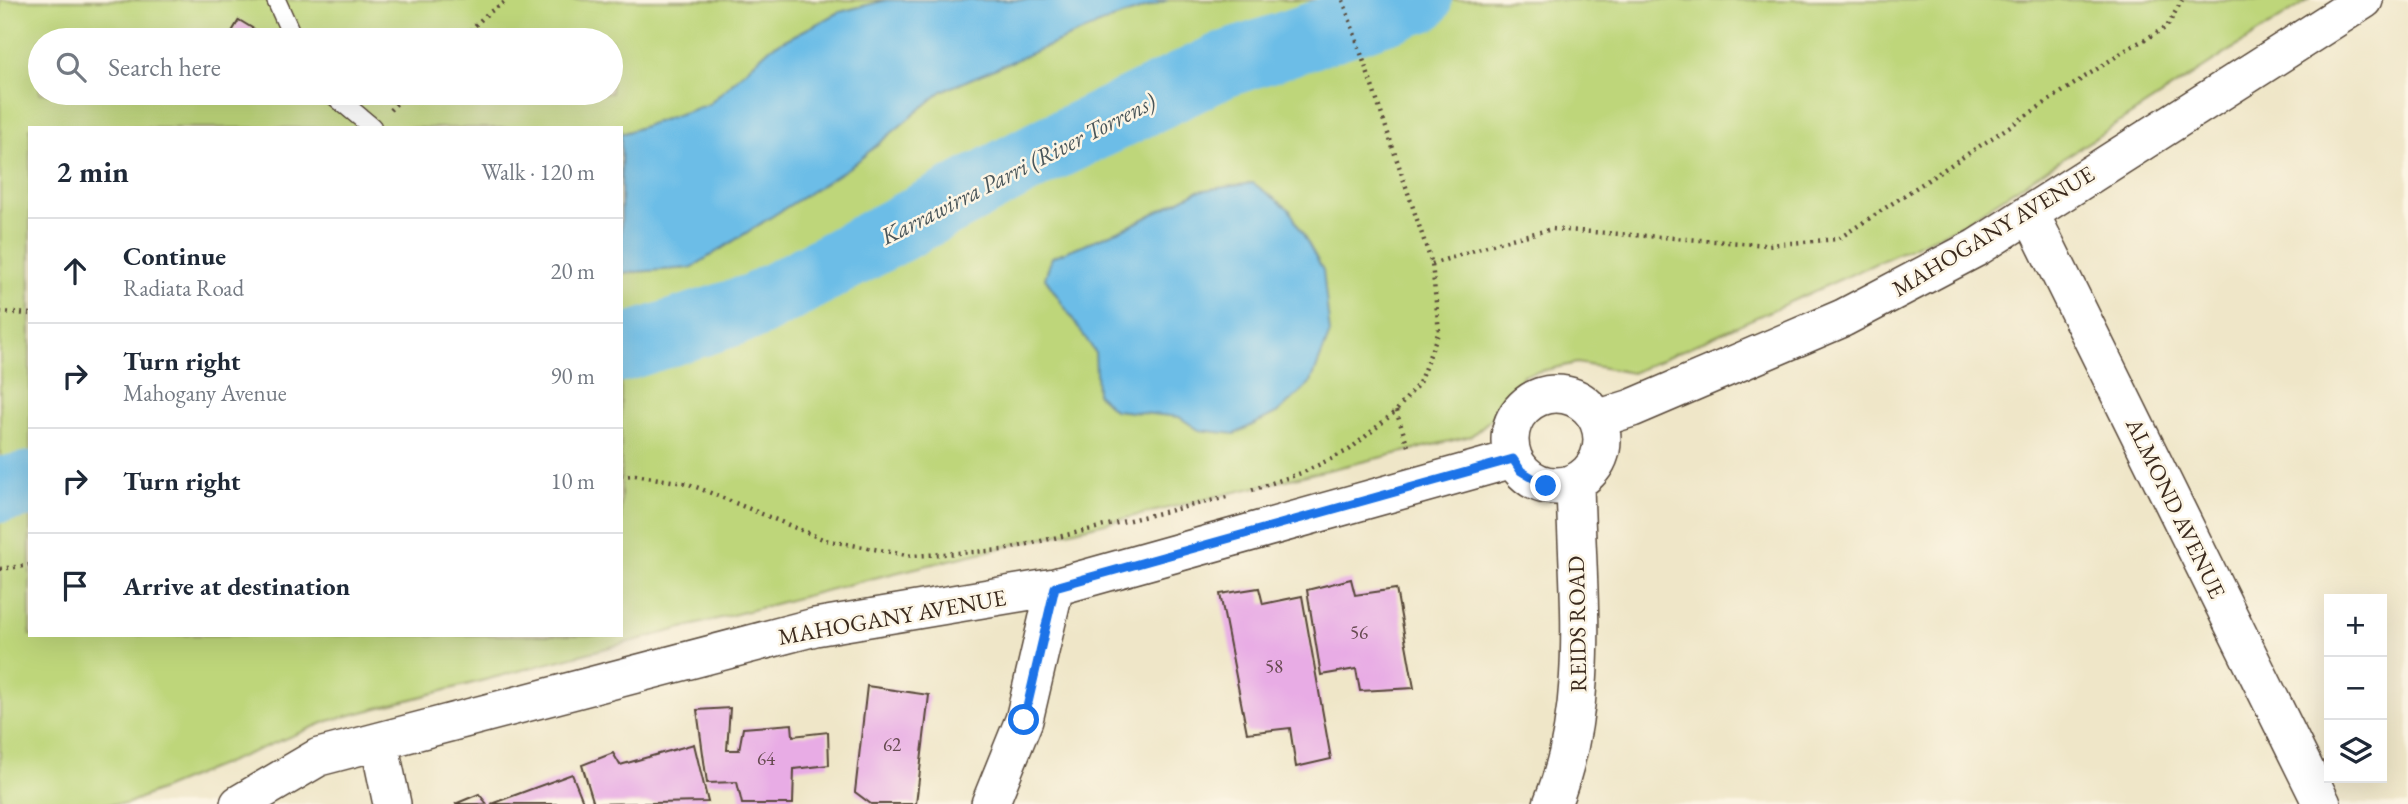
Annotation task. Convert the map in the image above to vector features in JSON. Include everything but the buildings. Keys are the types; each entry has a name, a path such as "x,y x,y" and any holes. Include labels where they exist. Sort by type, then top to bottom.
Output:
{"street":[{"name":"MAHOGANY AVENUE","path":"1600,418 1632,408 1843,318 1976,247 2364,0"},
{"name":"ALMOND AVENUE","path":"2029,213 2322,804"},
{"path":"1555,394 1569,396 1583,402 1600,418 1601,453 1595,465 1575,483 1561,487 1546,486 1521,471 1513,459 1510,444 1517,416 1540,397 1555,394"},
{"name":"MAHOGANY AVENUE","path":"239,804 319,757 815,626 1055,587 1513,459"},
{"name":"REIDS ROAD","path":"1552,804 1562,779 1579,698 1575,483"},
{"path":"990,804 1024,720 1055,587"},
{"path":"379,742 391,804"}],"lane":[{"path":"276,0 289,28"},
{"path":"345,105 371,126"}],"path":[{"path":"472,28 508,0"},
{"path":"1245,493 1304,472 1349,450 1396,411 1419,383 1439,331 1432,264 1396,150 1343,0"},
{"path":"1432,264 1499,242 1552,229 1768,245 1838,239 2129,48 2167,27 2182,0"},
{"path":"0,312 28,314"},
{"path":"623,476 635,475 689,484 825,540 912,556 1003,550 1231,496"},
{"path":"0,569 28,565"}],"green space":[{"path":"0,0 2309,0 1957,227 1632,373 1577,363 1523,375 1504,408 1471,436 874,578 328,721 126,804 0,804"}],"water":[{"path":"886,0 1168,0 1110,20 942,91 853,165 691,268 623,273 623,133 709,104 771,47 840,12"},
{"path":"1253,183 1289,209 1323,270 1330,333 1311,382 1280,411 1235,434 1199,430 1179,417 1114,410 1097,394 1095,352 1045,278 1052,257 1130,226 1197,191"}],"waterway":[{"name":"Karrawirra Parri (River Torrens)","path":"623,348 755,306 1039,154 1223,65 1419,0"},
{"name":"Karrawirra Parri (River Torrens)","path":"0,490 28,484"}],"route":[{"path":"1024,720 1055,587 1435,483 1513,459 1521,471 1546,486"}]}
